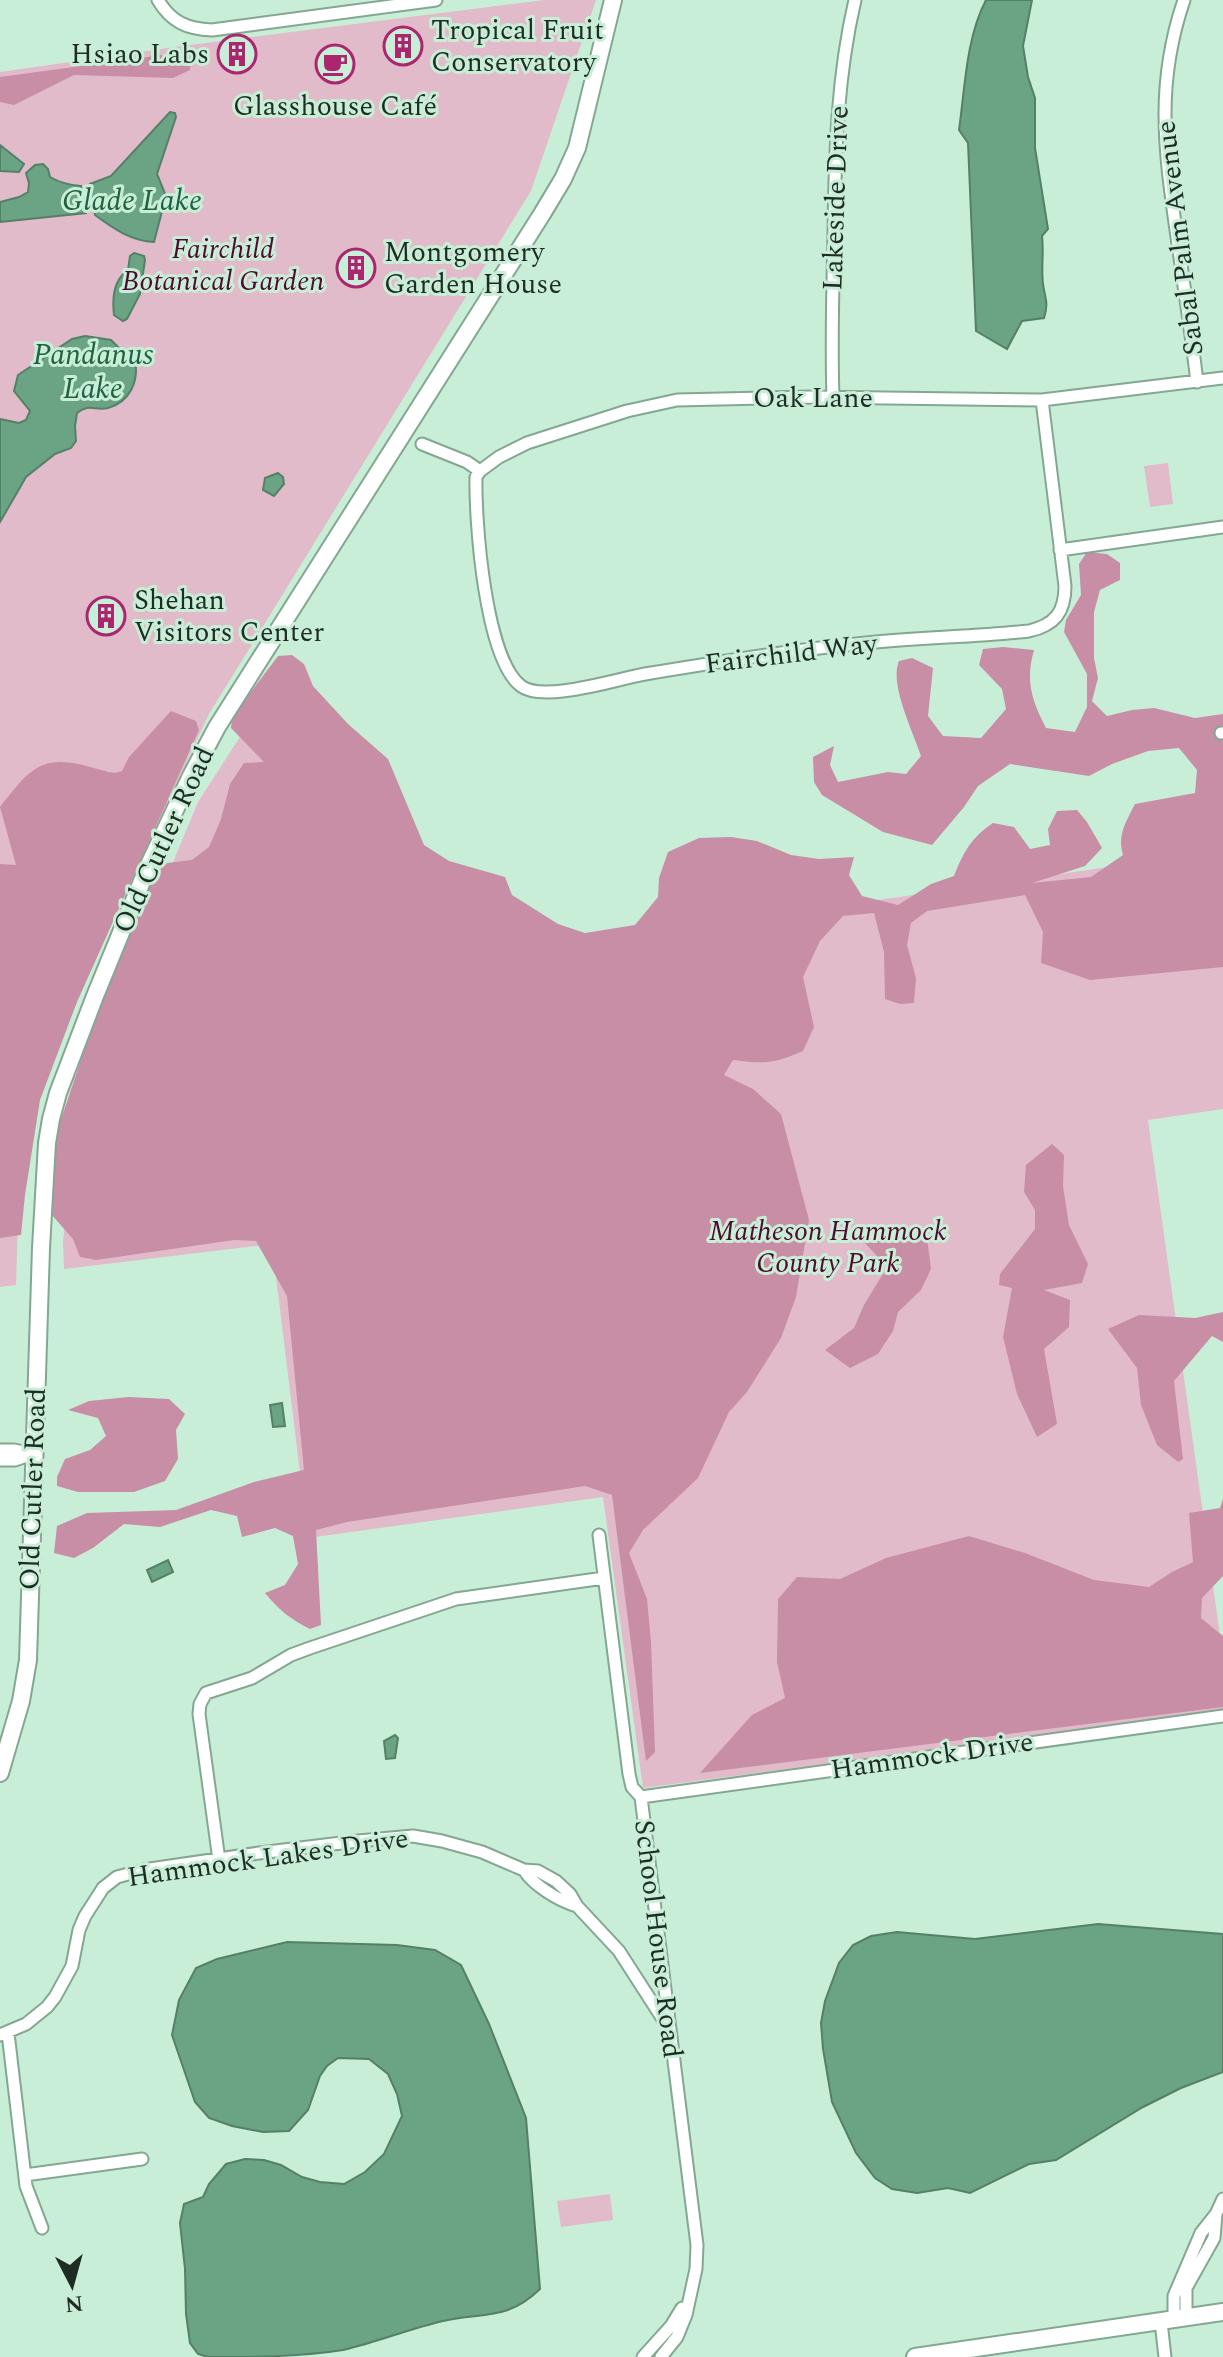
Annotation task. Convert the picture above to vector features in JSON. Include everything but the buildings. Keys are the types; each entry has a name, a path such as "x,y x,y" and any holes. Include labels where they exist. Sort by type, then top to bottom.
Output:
{"main road":[{"name":"Old Cutler Road","path":"0,1773 21,1701 28,1660 33,1454 47,1143 58,1093 147,869 217,727 570,166 585,122 613,0"},
{"path":"915,2357 1005,2351 1223,2312"}],"street":[{"path":"158,0 171,18 204,30 436,0"},
{"name":"Lakeside Drive","path":"833,397 835,142 841,77 855,0"},
{"name":"Sabal Palm Avenue","path":"1184,0 1165,86 1164,140 1197,382"},
{"name":"Oak Lane","path":"480,471 507,452 527,443 648,405 698,398 1042,400 1223,378"},
{"path":"1042,400 1060,550 1223,527"},
{"path":"422,444 467,462 480,471"},
{"name":"Fairchild Way","path":"480,471 475,481 488,606 505,663 517,682 539,693 554,693 640,675 774,654 897,640 1029,631 1048,625 1057,618 1063,607 1065,593 1060,550"},
{"path":"0,1450 33,1454"},
{"path":"0,1460 15,1460 33,1454"},
{"name":"School House Road","path":"599,1535 629,1774 632,1787 641,1797 696,2237 696,2269 688,2307 680,2331 661,2357"},
{"path":"219,1860 199,1714 206,1693 252,1678 300,1651 447,1602 604,1578"},
{"name":"Hammock Drive","path":"641,1797 1223,1716"},
{"name":"Hammock Lakes Drive","path":"4,2034 34,2019 55,1997 72,1966 85,1916 109,1881 135,1872 413,1836 472,1849 524,1870 556,1896 577,1906 619,1951 668,2027"},
{"path":"4,2034 26,2186 42,2228"},
{"path":"25,2175 142,2159"},
{"path":"1165,2357 1174,2320 1174,2296 1201,2233 1223,2199"},
{"name":"School House Road","path":"643,2357 671,2326 689,2297"}],"green space":[{"name":"Fairchild Botanical Garden","path":"544,0 596,0 531,191 209,714 50,1052 28,1121 18,1220 16,1285 0,1287 0,72"},
{"path":"1168,463 1173,504 1150,507 1144,466"},
{"name":"Matheson Hammock County Park","path":"285,667 437,963 1199,854 1223,806 1223,1109 1148,1120 1223,1657 1223,1712 643,1788 603,1497 308,1538 272,1244 64,1269 63,1241 71,1174 141,939 198,802"},
{"path":"610,2194 613,2220 561,2227 557,2201"}],"shaded area":[{"path":"192,51 190,70 173,78 74,75 14,105 0,102 0,77"},
{"path":"1087,552 1107,554 1120,563 1120,580 1100,590 1094,612 1094,658 1098,678 1092,701 1107,716 1154,708 1195,718 1223,714 1223,967 1090,980 1041,963 1043,932 1025,895 927,911 911,923 907,945 916,978 914,1003 900,1004 885,999 884,952 874,913 843,916 820,941 803,977 814,1027 803,1051 769,1062 733,1060 724,1075 753,1089 781,1114 809,1220 796,1297 781,1338 747,1392 729,1412 698,1478 643,1530 629,1553 647,1599 651,1642 655,1752 646,1761 612,1495 585,1486 347,1522 316,1530 321,1625 310,1629 285,1614 265,1593 285,1585 298,1564 293,1536 275,1528 242,1537 237,1516 211,1510 160,1527 124,1524 93,1548 74,1558 54,1553 57,1526 87,1513 176,1510 254,1482 304,1470 287,1296 256,1241 234,1240 96,1260 80,1257 73,1239 51,1214 55,1137 105,989 154,874 167,863 192,860 209,847 221,819 230,784 244,763 264,762 231,728 232,717 278,656 292,655 304,664 313,686 348,724 388,759 424,845 449,861 505,877 512,895 558,924 585,933 635,925 658,897 659,878 668,852 699,838 731,837 757,841 791,855 819,859 854,857 849,875 862,896 898,905 931,884 954,876 969,846 993,823 1014,827 1030,849 1050,845 1048,829 1057,811 1077,810 1102,848 1085,866 1032,883 1091,877 1123,855 1122,835 1135,804 1195,793 1197,770 1179,748 1148,751 1089,776 1010,764 978,786 932,845 883,832 822,795 814,782 813,757 834,746 830,765 838,782 888,772 906,774 921,756 897,682 899,661 912,658 933,668 928,716 943,736 981,738 1006,709 1002,689 979,665 983,649 1003,647 1034,650 1030,671 1031,690 1046,728 1075,732 1087,707 1087,674 1064,632 1066,620 1081,595 1079,564"},
{"path":"171,711 196,721 199,730 77,1002 40,1100 21,1235 0,1238 0,864 16,865 0,807 21,781 40,766 64,762 113,773 122,771 129,757"},
{"path":"1052,1144 1064,1155 1063,1186 1069,1225 1088,1264 1082,1283 1044,1290 1070,1300 1069,1327 1044,1349 1057,1424 1037,1437 1017,1394 1003,1337 1012,1288 999,1285 1000,1274 1035,1229 1035,1210 1024,1192 1026,1165"},
{"path":"894,1228 927,1238 931,1269 921,1290 898,1312 893,1331 878,1354 850,1368 825,1350 854,1328 887,1267 864,1242"},
{"path":"1223,1312 1223,1342 1212,1336 1174,1381 1183,1459 1178,1462 1157,1445 1141,1405 1137,1368 1108,1329 1139,1315 1195,1318"},
{"path":"128,1397 169,1399 185,1414 176,1430 178,1459 165,1481 134,1492 78,1492 57,1486 57,1477 65,1459 90,1450 106,1436 98,1418 68,1410 89,1401"},
{"path":"1223,1499 1223,1576 1202,1598 1201,1618 1223,1636 1223,1707 700,1773 752,1715 785,1698 777,1662 778,1599 797,1577 840,1579 886,1558 969,1536 1025,1553 1094,1580 1149,1587 1193,1562 1189,1513 1220,1508"}],"water":[{"path":"986,0 1032,0 1023,46 1035,98 1035,148 1048,229 1042,236 1044,318 1022,321 1007,349 976,331 968,143 959,130 970,47"},
{"name":"Glade Lake","path":"170,112 175,113 176,117 157,174 166,196 154,242 146,241 123,233 95,215 90,184 111,176"},
{"path":"0,145 24,164 19,172 0,171"},
{"path":"43,164 50,177 81,186 86,213 0,222 0,202 28,192 26,173 35,165"},
{"path":"134,253 144,256 145,260 140,294 123,321 114,315 114,296 116,284 128,270 130,256"},
{"name":"Pandanus Lake","path":"85,336 111,340 135,361 136,376 131,390 116,405 103,409 85,408 77,413 76,441 71,448 55,454 26,477 0,522 0,419 19,423 26,420 30,411 14,391 18,375 72,339"},
{"path":"278,473 283,477 284,484 274,496 263,490 265,478"},
{"path":"282,1403 285,1426 273,1427 270,1405"},
{"path":"168,1560 173,1572 152,1582 147,1570"},
{"path":"395,1735 398,1738 395,1758 386,1759 384,1741"},
{"path":"1098,1924 1223,1934 1223,2072 1143,2107 1056,2160 1029,2164 970,2193 948,2188 917,2193 892,2189 875,2178 856,2153 832,2102 823,2049 821,2023 825,2001 839,1963 853,1945 871,1936 897,1932 975,1939"},
{"path":"287,1942 397,1945 435,1950 461,1965 489,2024 526,2118 540,2289 528,2299 505,2311 443,2321 343,2350 276,2356 208,2357 198,2354 190,2343 180,2223 184,2204 203,2197 209,2184 226,2164 245,2159 281,2165 302,2177 320,2182 344,2184 365,2172 384,2154 402,2116 388,2074 369,2059 338,2058 327,2066 320,2076 308,2110 289,2131 263,2132 232,2126 209,2118 195,2102 172,2035 179,2000 196,1968 217,1959"}],"place":[{"name":"Tropical Fruit Conservatory","path":"403,46"},
{"name":"Hsiao Labs","path":"237,54"},
{"name":"Glasshouse Café","path":"335,64"},
{"name":"Montgomery Garden House","path":"356,268"},
{"name":"Shehan Visitors Center","path":"106,616"}]}
